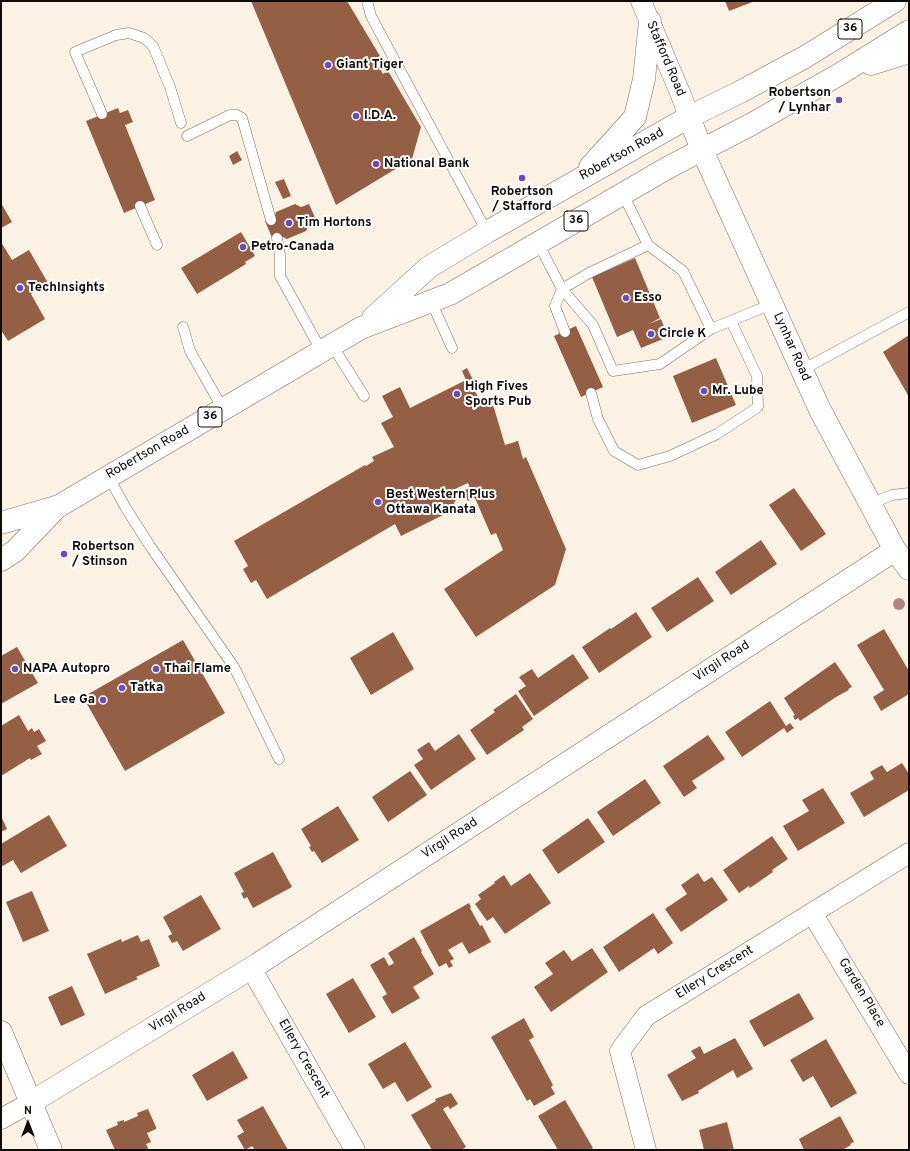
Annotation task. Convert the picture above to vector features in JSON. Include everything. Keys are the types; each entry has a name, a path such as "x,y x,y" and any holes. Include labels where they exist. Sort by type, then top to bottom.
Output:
{"main road":[{"name":"Robertson Road","path":"361,328 429,267 487,232 689,117 740,92 805,57 895,1"},
{"path":"578,180 635,117 644,79 650,21"},
{"name":"Robertson Road","path":"1,523 58,506 361,328 450,294 623,194 840,74 909,32"},
{"path":"840,74 909,52"},
{"name":"Lynhar Road","path":"689,117 702,150 820,410 895,550 909,569"},
{"name":"Robertson Road","path":"1,560 15,551 58,506"},
{"name":"Virgil Road","path":"30,1103 251,968 895,550"},
{"path":"1,1032 50,1150"}],"street":[{"name":"Stafford Road","path":"641,1 681,94 689,117"},
{"name":"Ellery Crescent","path":"646,1150 620,1051 646,1016 909,853"},
{"name":"Garden Place","path":"812,912 909,1074"},
{"name":"Ellery Crescent","path":"251,968 355,1150"},
{"name":"Virgil Road","path":"1,1119 30,1103"}],"lane":[{"path":"366,1 372,16 487,232"},
{"path":"102,114 75,52 116,35 129,33 144,38 153,46 170,87 181,122"},
{"path":"187,136 230,115 237,115 242,118 271,220"},
{"path":"623,194 648,245 683,271 711,329"},
{"path":"140,206 157,245"},
{"path":"277,238 280,255 280,276 327,348 364,396"},
{"path":"538,243 562,289 593,325 613,372 660,364 711,329 772,304"},
{"path":"565,332 555,306 562,289 589,273 648,245"},
{"path":"431,301 452,348"},
{"path":"802,370 909,312"},
{"path":"591,393 598,418 614,452 638,465 670,456 717,434 758,407 757,376 731,321"},
{"path":"183,327 190,351 223,409"},
{"path":"108,476 127,510 150,546 234,668 279,759"},
{"path":"870,504 892,495 909,493"}],"building":[{"path":"251,1 347,1 380,56 374,59 383,74 388,71 421,127 412,159 336,205"},
{"path":"725,1 755,1 729,11"},
{"path":"118,108 120,113 128,110 133,122 125,125 155,200 124,213 86,121"},
{"path":"237,151 242,160 233,165 229,156"},
{"path":"284,179 291,196 283,199 275,182"},
{"path":"1,203 12,222 1,228"},
{"name":"Tim Hortons","path":"295,204 301,207 309,204 317,222 309,225 306,231 287,239 281,236 273,240 265,221 274,218 276,212"},
{"name":"Petro-Canada","path":"241,232 255,256 245,262 246,264 197,294 181,268"},
{"name":"TechInsights","path":"1,242 12,260 29,250 48,283 31,294 45,319 8,341 1,330"},
{"name":"Esso","path":"635,258 660,318 649,324 661,319 668,337 641,348 633,330 617,337 592,277"},
{"path":"576,326 603,387 581,397 554,336"},
{"path":"909,335 909,397 883,352"},
{"name":"Mr. Lube","path":"716,358 736,405 692,423 673,376"},
{"name":"Best Western Plus Ottawa Kanata","path":"467,368 477,388 474,389 483,407 491,403 494,408 505,445 518,441 523,459 526,457 566,549 555,585 476,637 444,589 503,550 496,533 491,535 475,498 468,501 463,491 470,488 468,483 455,489 458,497 454,503 457,508 401,536 395,524 267,599 256,580 251,583 243,569 248,566 234,541 365,465 366,466 374,461 372,457 394,447 381,423 393,417 382,396 400,387 410,408 466,380 462,371"},
{"path":"794,488 826,534 801,551 769,505"},
{"path":"761,540 777,564 731,595 715,572"},
{"path":"698,577 714,601 667,632 651,608"},
{"path":"636,612 652,637 599,673 582,647"},
{"path":"884,629 909,671 909,694 881,711 873,697 884,690 857,645"},
{"path":"393,632 414,669 371,695 350,658"},
{"path":"183,640 225,713 125,771 83,697"},
{"name":"NAPA Autopro","path":"17,647 38,683 1,704 1,656"},
{"path":"573,654 589,678 534,716 518,691 526,686 519,677 532,669 538,678"},
{"path":"835,662 852,687 800,721 798,718 795,720 793,716 795,715 784,698"},
{"path":"516,694 533,719 522,727 524,730 487,755 470,730 495,712 493,710"},
{"path":"770,701 786,726 790,723 794,728 787,733 784,728 742,757 725,732"},
{"path":"19,715 28,731 32,728 34,732 39,729 46,741 37,746 42,754 31,760 30,758 1,776 1,726"},
{"path":"459,734 476,759 431,790 414,765 423,759 417,750 429,742 435,751"},
{"path":"708,735 725,759 692,781 697,788 684,797 663,766"},
{"path":"902,763 909,774 909,790 864,817 850,793 874,779 870,772 882,765 887,772"},
{"path":"410,771 427,795 388,822 372,797"},
{"path":"645,779 661,803 613,836 597,812"},
{"path":"823,788 845,823 798,851 783,826 809,811 802,800"},
{"path":"338,806 359,840 322,863 314,851 312,852 309,847 311,846 301,829"},
{"path":"49,815 67,846 21,873 13,860 1,867 1,844"},
{"path":"1,816 7,829 1,832"},
{"path":"588,818 605,842 558,874 542,850"},
{"path":"772,836 788,859 772,870 773,872 750,888 749,886 739,893 723,870"},
{"path":"273,852 292,887 253,908 247,897 244,899 241,893 244,892 234,873"},
{"path":"530,873 551,903 505,934 493,917 487,921 475,904 481,899 478,895 504,875 511,886"},
{"path":"698,873 704,882 712,877 728,900 681,932 665,909 687,894 681,885"},
{"path":"32,891 49,931 23,942 6,902"},
{"path":"201,895 221,929 183,951 177,941 172,943 168,936 172,934 163,917"},
{"path":"469,903 470,908 480,926 482,925 491,942 469,954 462,942 448,950 454,959 450,961 453,966 449,968 446,963 439,967 420,931"},
{"path":"653,913 673,943 658,954 654,948 619,972 603,947"},
{"path":"138,935 141,942 149,939 160,966 136,977 138,979 105,994 87,954 121,939 122,942"},
{"path":"414,937 434,974 413,987 420,998 392,1014 382,997 387,994 370,965 384,957 389,966 394,963 388,953"},
{"path":"592,948 608,972 551,1012 534,987 553,974 545,963 564,950 572,961"},
{"path":"353,978 376,1017 349,1033 326,994"},
{"path":"72,986 85,1015 61,1026 48,997"},
{"path":"799,993 814,1019 764,1047 749,1021"},
{"path":"524,1018 534,1037 529,1040 553,1085 551,1087 555,1094 534,1106 530,1099 527,1101 491,1037"},
{"path":"735,1038 753,1069 737,1078 733,1070 698,1091 699,1093 682,1101 667,1075 696,1058 691,1051 700,1046 704,1054"},
{"path":"826,1039 857,1093 831,1108 813,1076 803,1082 790,1060"},
{"path":"405,1042 432,1087 407,1102 395,1082 383,1089 368,1064"},
{"path":"233,1051 248,1078 207,1101 192,1075"},
{"path":"451,1093 458,1104 450,1109 448,1106 443,1109 466,1147 461,1150 432,1150 411,1115 436,1101 435,1099"},
{"path":"565,1100 593,1148 590,1150 558,1150 538,1116"},
{"path":"263,1106 288,1150 255,1150 252,1146 245,1150 237,1136 244,1132 237,1120"},
{"path":"148,1109 156,1127 156,1129 147,1133 151,1142 146,1144 149,1150 115,1150 106,1130 118,1125 117,1122 124,1120 124,1122 138,1116 137,1113"},
{"path":"840,1116 854,1142 850,1144 851,1145 842,1150 804,1150 799,1139"},
{"path":"727,1122 734,1150 704,1150 699,1130"}],"place":[{"name":"Giant Tiger","path":"328,65"},
{"name":"Robertson / Lynhar","path":"839,100"},
{"name":"I.D.A.","path":"356,116"},
{"name":"National Bank","path":"376,164"},
{"name":"Robertson / Stafford","path":"522,178"},
{"name":"Tim Hortons","path":"289,223"},
{"name":"Petro-Canada","path":"243,247"},
{"name":"TechInsights","path":"20,288"},
{"name":"Esso","path":"626,298"},
{"name":"Circle K","path":"651,334"},
{"name":"Mr. Lube","path":"704,391"},
{"name":"High Fives Sports Pub","path":"457,394"},
{"name":"Best Western Plus Ottawa Kanata","path":"378,502"},
{"name":"Robertson / Stinson","path":"64,554"},
{"name":"NAPA Autopro","path":"15,669"},
{"name":"Thai Flame","path":"156,669"},
{"name":"Tatka","path":"122,688"},
{"name":"Lee Ga","path":"103,700"}]}
